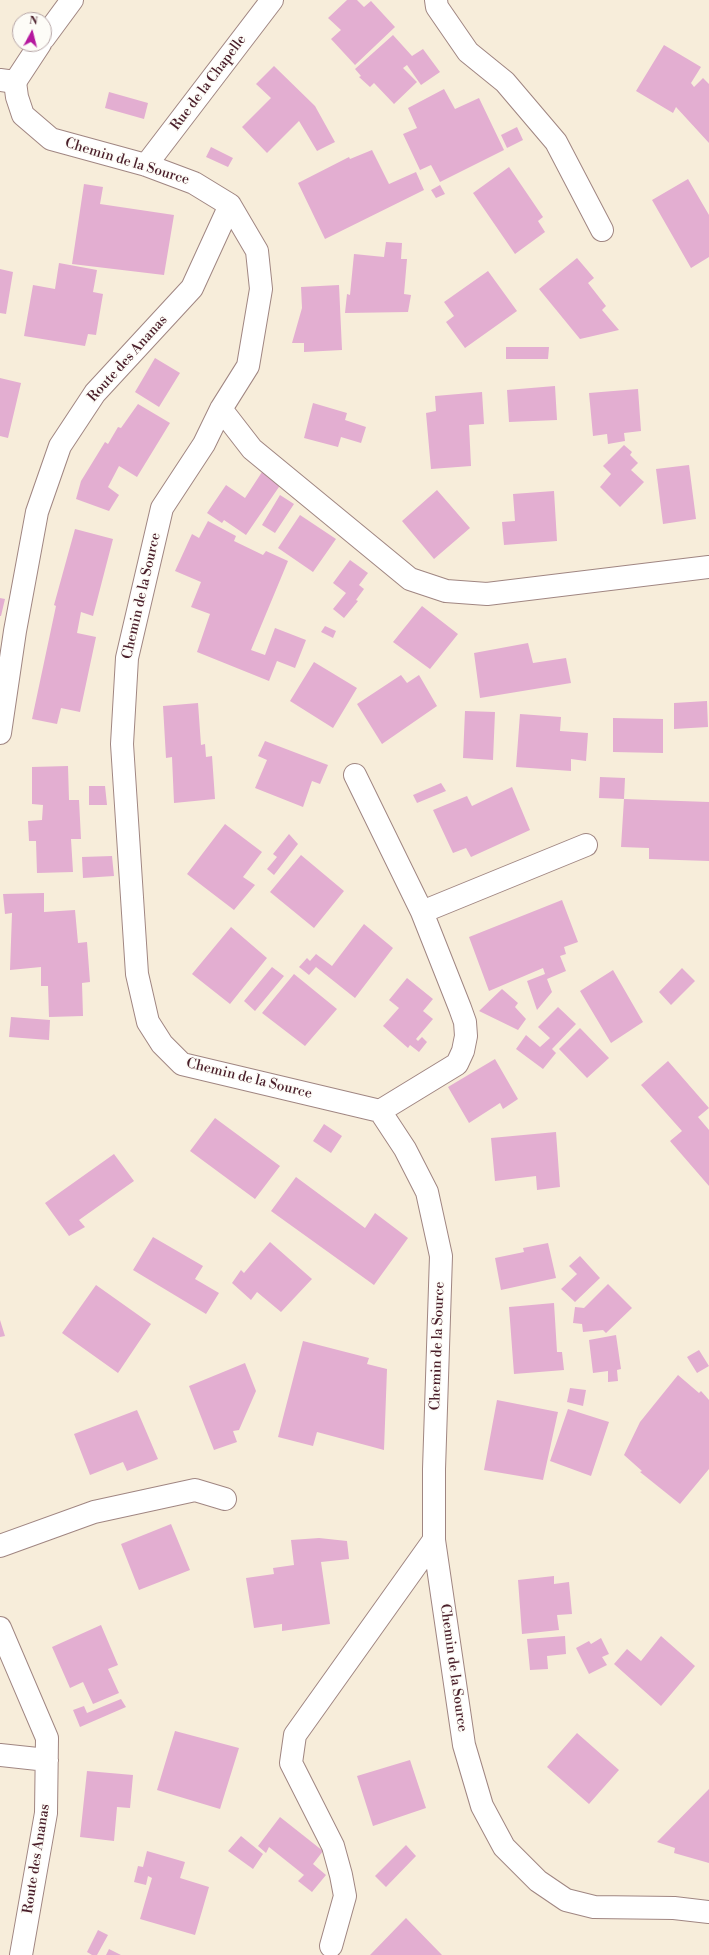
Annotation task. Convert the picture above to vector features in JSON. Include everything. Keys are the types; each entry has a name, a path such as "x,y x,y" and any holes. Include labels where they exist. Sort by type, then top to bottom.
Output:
{"street":[{"path":"52,27 72,0"},
{"name":"Rue de la Chapelle","path":"146,165 272,0"},
{"path":"436,0 437,7 468,52 505,82 556,142 602,230"},
{"path":"8,81 33,52"},
{"name":"Chemin de la Source","path":"8,81 17,97 23,115 51,139 146,165 194,183 230,205 257,251 262,289 248,366 221,409 204,444 162,508 127,658 122,744 136,974 148,1022 162,1044 182,1064 380,1111 405,1149 427,1192 441,1256 434,1469 434,1540 464,1745 482,1806 504,1847 538,1881 566,1900 594,1907 674,1908 709,1912"},
{"name":"Route des Ananas","path":"0,733 15,631 37,512 60,446 95,393 192,288 230,205"},
{"path":"221,409 252,449 410,579 446,591 487,594 709,566"},
{"path":"355,775 422,912 465,1022 466,1036 463,1051 457,1064 380,1111"},
{"path":"422,912 586,845"},
{"path":"0,1546 94,1512 195,1490 225,1499"},
{"path":"331,1946 344,1896 342,1874 333,1846 291,1763 296,1735 434,1540"},
{"name":"Route des Ananas","path":"0,1628 47,1738 46,1813 21,1955"},
{"path":"0,1755 47,1760"}],"building":[{"path":"347,0 357,0 364,7 371,1 395,27 355,65 331,39 341,30 328,18"},
{"path":"393,35 412,56 423,49 440,72 421,85 407,65 403,68 417,82 394,104 374,83 370,87 359,77 361,76 355,69"},
{"path":"664,45 701,67 691,83 694,87 703,78 709,84 709,143 676,107 673,113 636,91"},
{"path":"274,66 315,106 335,142 317,151 299,121 267,153 242,127 271,98 256,84"},
{"path":"444,89 455,109 479,98 504,150 440,182 431,165 420,170 403,134 417,128 408,108"},
{"path":"109,92 148,103 144,119 105,108"},
{"path":"517,127 523,140 507,148 501,135"},
{"path":"211,147 233,158 228,167 206,157"},
{"path":"372,150 389,184 416,172 424,190 325,239 298,183 349,157 350,159"},
{"path":"509,167 543,217 538,221 545,232 515,254 473,193"},
{"path":"688,179 709,215 709,257 691,268 652,200"},
{"path":"84,184 103,187 100,204 174,215 164,275 72,264"},
{"path":"440,185 445,194 436,198 431,190"},
{"path":"386,242 402,243 401,259 407,259 404,294 411,295 408,312 345,313 347,294 350,295 354,254 384,257"},
{"path":"577,258 594,278 588,283 606,306 602,310 619,330 580,339 539,289"},
{"path":"59,263 97,270 93,292 103,294 96,335 88,334 85,346 24,336 33,285 55,289"},
{"path":"0,269 13,272 6,314 0,313"},
{"path":"488,271 517,311 465,348 446,322 454,316 444,302"},
{"path":"339,285 342,350 304,352 304,343 292,343 302,308 301,287"},
{"path":"506,347 549,347 548,359 506,359"},
{"path":"155,358 180,373 159,407 135,392"},
{"path":"0,378 21,383 8,438 0,436"},
{"path":"555,386 557,420 509,422 507,390"},
{"path":"638,389 641,431 624,433 625,441 608,444 607,434 593,436 589,393"},
{"path":"482,392 484,424 469,425 471,466 431,469 426,413 436,411 435,396"},
{"path":"313,403 347,413 345,420 366,427 361,443 341,437 338,447 304,438"},
{"path":"138,404 170,423 137,477 119,466 108,487 119,495 109,511 76,499 81,481 105,442 108,444 118,427 121,428"},
{"path":"624,445 632,452 630,455 638,463 631,470 644,482 620,507 600,487 611,474 603,466"},
{"path":"689,465 696,519 663,524 656,469"},
{"path":"262,472 281,484 246,535 224,520 222,523 207,513 226,485 245,498"},
{"path":"437,490 470,528 434,559 402,521"},
{"path":"554,491 557,541 504,545 502,522 515,521 513,494"},
{"path":"280,495 294,504 275,533 262,525"},
{"path":"300,515 336,539 313,572 278,548"},
{"path":"208,521 236,536 234,541 263,555 266,551 288,561 251,650 265,655 275,628 306,640 295,668 277,661 269,681 197,652 210,614 191,607 201,582 175,571 192,534 199,538"},
{"path":"75,529 113,539 93,616 81,612 77,633 96,637 80,712 61,708 57,724 32,719 56,606 54,605"},
{"path":"350,560 368,573 359,585 364,589 356,600 358,601 344,618 333,609 346,593 333,583"},
{"path":"0,598 5,599 1,616 0,616"},
{"path":"422,606 458,634 430,669 393,642"},
{"path":"325,626 336,631 333,638 321,632"},
{"path":"528,643 533,663 566,658 571,683 480,698 474,653"},
{"path":"314,662 357,688 333,728 290,701"},
{"path":"401,675 407,683 419,675 437,706 382,744 357,704"},
{"path":"707,701 708,727 674,729 674,703"},
{"path":"198,703 201,745 205,744 206,757 212,756 215,799 174,803 172,757 166,758 163,706"},
{"path":"465,711 495,712 493,760 463,758"},
{"path":"520,714 561,717 560,731 588,733 586,761 571,759 571,771 516,767"},
{"path":"613,718 663,719 663,753 613,752"},
{"path":"265,741 328,765 320,784 312,781 303,807 255,788 267,760 258,756"},
{"path":"68,766 69,800 79,800 81,839 71,839 73,872 37,873 36,841 29,841 28,821 42,820 43,805 32,804 32,767"},
{"path":"600,777 625,778 624,799 599,798"},
{"path":"441,783 446,791 417,803 413,795"},
{"path":"89,786 105,786 107,805 89,805"},
{"path":"512,787 530,830 471,857 466,848 453,853 433,810 467,796 472,806"},
{"path":"624,799 709,802 709,861 649,859 649,848 621,847"},
{"path":"225,824 262,852 243,877 255,885 234,910 187,874"},
{"path":"289,834 298,844 274,875 267,869 277,857 273,854"},
{"path":"301,855 344,891 314,928 270,892"},
{"path":"112,856 114,876 83,878 82,857"},
{"path":"44,893 44,912 75,910 78,943 87,942 90,982 82,983 83,1016 49,1017 48,986 41,986 41,967 10,970 12,913 5,914 3,894"},
{"path":"562,900 578,942 564,947 566,954 560,956 566,971 547,979 552,992 537,1010 527,981 545,974 543,968 489,991 469,937"},
{"path":"364,924 393,948 355,998 316,967 309,975 299,967 307,958 310,961 316,954 332,966"},
{"path":"231,927 267,958 230,1004 192,974"},
{"path":"272,967 284,976 255,1011 244,1001"},
{"path":"682,968 695,981 671,1005 659,992"},
{"path":"613,970 643,1022 611,1043 580,991"},
{"path":"294,974 337,1009 305,1046 262,1013"},
{"path":"407,978 433,999 423,1011 433,1019 416,1039 418,1041 422,1037 427,1042 419,1052 410,1045 408,1048 383,1026 399,1008 389,1000"},
{"path":"502,989 518,1003 515,1007 526,1019 518,1030 479,1011"},
{"path":"558,1007 576,1024 552,1049 556,1053 543,1069 516,1049 526,1035 540,1047 550,1038 538,1027"},
{"path":"11,1017 50,1020 49,1040 9,1037"},
{"path":"580,1028 609,1058 587,1078 559,1049"},
{"path":"495,1059 518,1099 503,1109 500,1103 469,1123 448,1087"},
{"path":"668,1061 709,1108 698,1117 709,1130 709,1186 670,1141 682,1131 641,1085"},
{"path":"215,1118 280,1166 255,1199 190,1151"},
{"path":"324,1124 342,1136 331,1153 313,1141"},
{"path":"556,1132 560,1187 537,1190 536,1176 495,1181 491,1138"},
{"path":"114,1154 134,1181 79,1220 85,1227 69,1236 45,1203"},
{"path":"296,1177 365,1228 375,1213 408,1238 374,1285 271,1211"},
{"path":"153,1237 203,1266 195,1279 219,1293 206,1314 133,1270"},
{"path":"270,1242 312,1279 281,1312 257,1292 251,1300 232,1283 241,1270 244,1273"},
{"path":"548,1243 556,1278 501,1290 495,1258 524,1252 523,1248"},
{"path":"580,1256 600,1278 575,1302 561,1289 577,1274 569,1266"},
{"path":"608,1284 632,1308 606,1333 603,1330 583,1332 582,1324 573,1323 575,1307 584,1308"},
{"path":"96,1285 151,1324 118,1373 62,1333"},
{"path":"554,1303 557,1352 562,1352 564,1370 514,1374 509,1307"},
{"path":"0,1320 5,1336 0,1337"},
{"path":"616,1335 621,1369 617,1370 618,1381 608,1382 608,1371 593,1373 589,1340"},
{"path":"303,1341 369,1358 367,1364 387,1369 384,1450 317,1432 313,1446 278,1437"},
{"path":"699,1350 709,1366 697,1373 687,1357"},
{"path":"245,1363 256,1391 239,1430 233,1431 237,1442 214,1450 189,1386"},
{"path":"678,1375 699,1393 701,1391 709,1400 709,1469 680,1504 640,1472 642,1471 624,1455 640,1422"},
{"path":"570,1388 586,1390 583,1406 567,1402"},
{"path":"497,1400 558,1412 543,1480 484,1470"},
{"path":"568,1409 609,1422 591,1476 550,1461"},
{"path":"137,1410 158,1459 127,1471 123,1462 90,1475 74,1434"},
{"path":"171,1524 190,1570 139,1590 121,1544"},
{"path":"319,1538 347,1541 349,1559 321,1562 330,1624 282,1631 282,1624 254,1628 246,1578 274,1574 273,1568 294,1565 291,1540"},
{"path":"554,1576 554,1584 569,1582 572,1614 557,1615 559,1630 522,1634 518,1580"},
{"path":"101,1625 118,1665 108,1669 119,1693 93,1704 83,1682 70,1688 52,1647"},
{"path":"565,1636 566,1654 547,1656 548,1669 530,1670 527,1639"},
{"path":"661,1636 695,1666 661,1706 614,1664 627,1649 641,1661"},
{"path":"601,1638 609,1654 602,1657 607,1665 589,1674 576,1648 589,1641 591,1644"},
{"path":"121,1699 126,1707 80,1727 73,1710 84,1706 87,1713"},
{"path":"175,1731 239,1748 220,1809 157,1790"},
{"path":"577,1733 619,1770 589,1804 547,1767"},
{"path":"410,1760 426,1808 373,1826 357,1776"},
{"path":"87,1771 133,1775 130,1808 117,1807 114,1841 80,1837"},
{"path":"709,1789 709,1863 674,1853 675,1848 657,1842"},
{"path":"280,1817 323,1851 313,1864 326,1875 312,1892 298,1881 304,1875 269,1847 266,1853 258,1846"},
{"path":"241,1836 263,1854 253,1869 228,1851"},
{"path":"406,1845 416,1856 386,1887 375,1876"},
{"path":"147,1851 185,1862 180,1878 209,1887 195,1935 140,1919 152,1878 148,1876 146,1885 134,1882 138,1866 143,1867"},
{"path":"406,1918 442,1955 370,1955 402,1922"},
{"path":"98,1930 108,1935 97,1955 92,1955 87,1952"},
{"path":"109,1949 121,1955 106,1955"}]}
